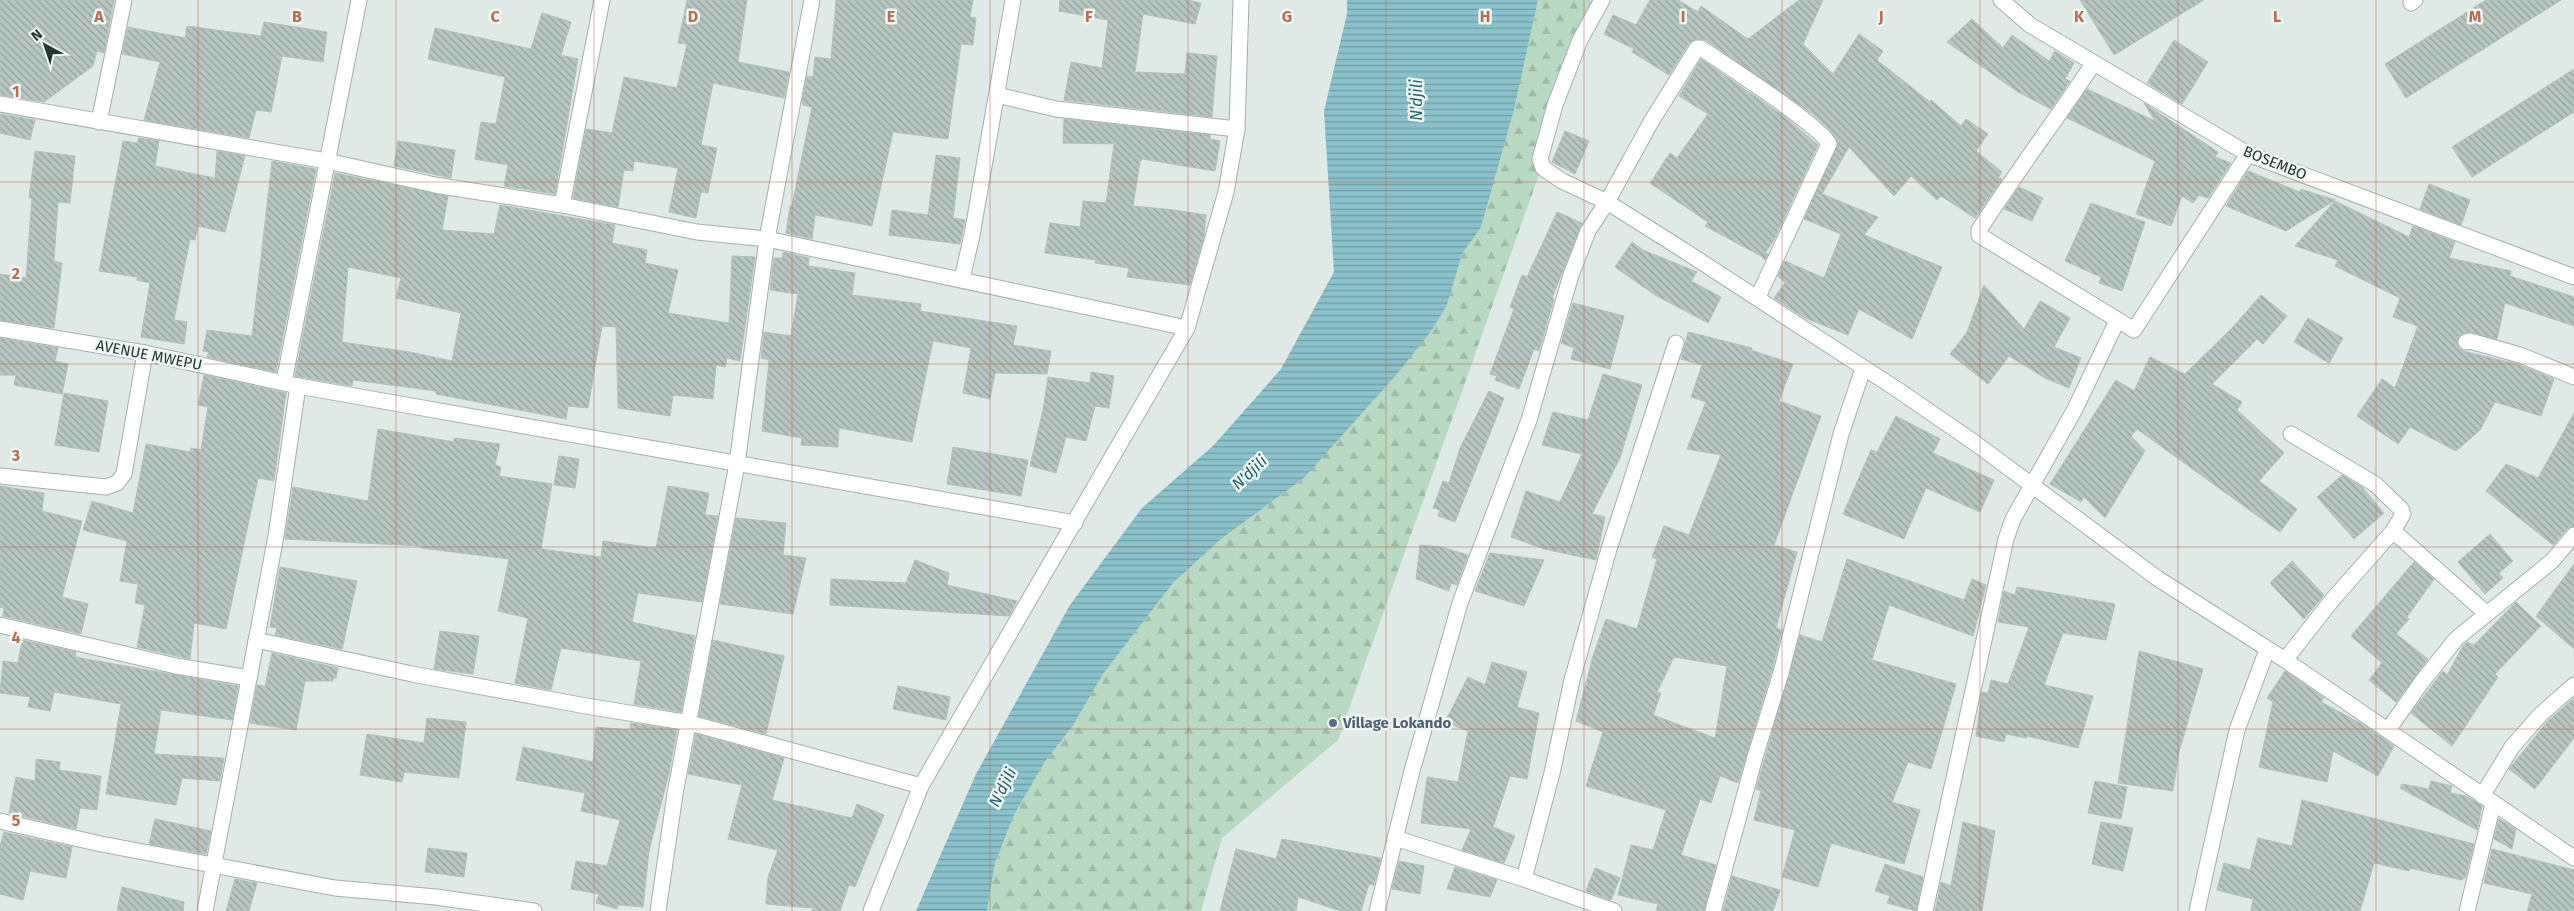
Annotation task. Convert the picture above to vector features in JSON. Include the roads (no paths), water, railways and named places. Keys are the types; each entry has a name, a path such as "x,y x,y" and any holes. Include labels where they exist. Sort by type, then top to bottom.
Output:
{"street":[{"path":"99,122 124,0"},
{"path":"205,911 276,536 291,384 327,161 359,0"},
{"path":"562,206 602,0"},
{"path":"658,911 675,794 690,723 736,464 767,239 812,0"},
{"path":"962,279 998,95 1013,0"},
{"path":"871,911 922,786 1187,328 1226,192 1237,129 1241,0"},
{"path":"1602,0 1568,66 1555,105 1540,164 1562,181 1607,202 1758,297 1974,443 2157,578 2284,660 2574,858"},
{"name":"BOSEMBO","path":"2000,0 2030,25 2248,154 2574,276"},
{"path":"1377,911 1395,838 1460,603 1530,420 1571,275 1588,231 1607,202 1694,50 1701,48 1801,119 1829,144 1758,297"},
{"path":"2093,64 2063,109 2010,181 1979,230 1980,235 1984,239 2051,277 2117,321 2134,330 2248,154"},
{"path":"998,95 1065,110 1237,129"},
{"path":"0,104 327,161 435,185 562,206 697,232 767,239 1187,328"},
{"path":"1925,911 2006,539 2014,519 2075,409 2117,321"},
{"name":"AVENUE MWEPU","path":"0,328 145,353 291,384 1075,523"},
{"path":"2466,342 2470,341 2520,354 2574,378"},
{"path":"1524,878 1552,773 1572,680 1609,549 1676,343"},
{"path":"0,476 106,486 117,483 124,474 145,353"},
{"path":"1713,911 1755,757 1781,673 1808,558 1841,434 1863,369"},
{"path":"2284,660 2333,599 2393,530 2403,514 2401,509 2374,484 2291,434"},
{"path":"2393,530 2486,613"},
{"path":"2388,730 2421,683 2456,639 2552,561 2574,535"},
{"path":"0,625 176,666 249,678"},
{"path":"256,640 412,674 690,723 922,786"},
{"path":"2198,911 2237,730 2267,650"},
{"path":"2467,911 2487,800 2512,747 2540,715 2574,685"},
{"path":"0,821 335,888 436,897 534,911"},
{"path":"1395,838 1524,878 1614,911"}],"water":[{"name":"N'djili","path":"1347,0 1538,0 1514,110 1481,227 1462,254 1447,305 1432,330 1397,374 1304,478 1221,539 1173,583 1103,674 1072,727 1046,760 1014,815 995,863 987,911 916,911 976,774 1070,605 1142,508 1213,446 1281,369 1334,272 1324,111 1347,14"}],"place":[{"name":"Village Lokando","path":"1333,723"}]}
